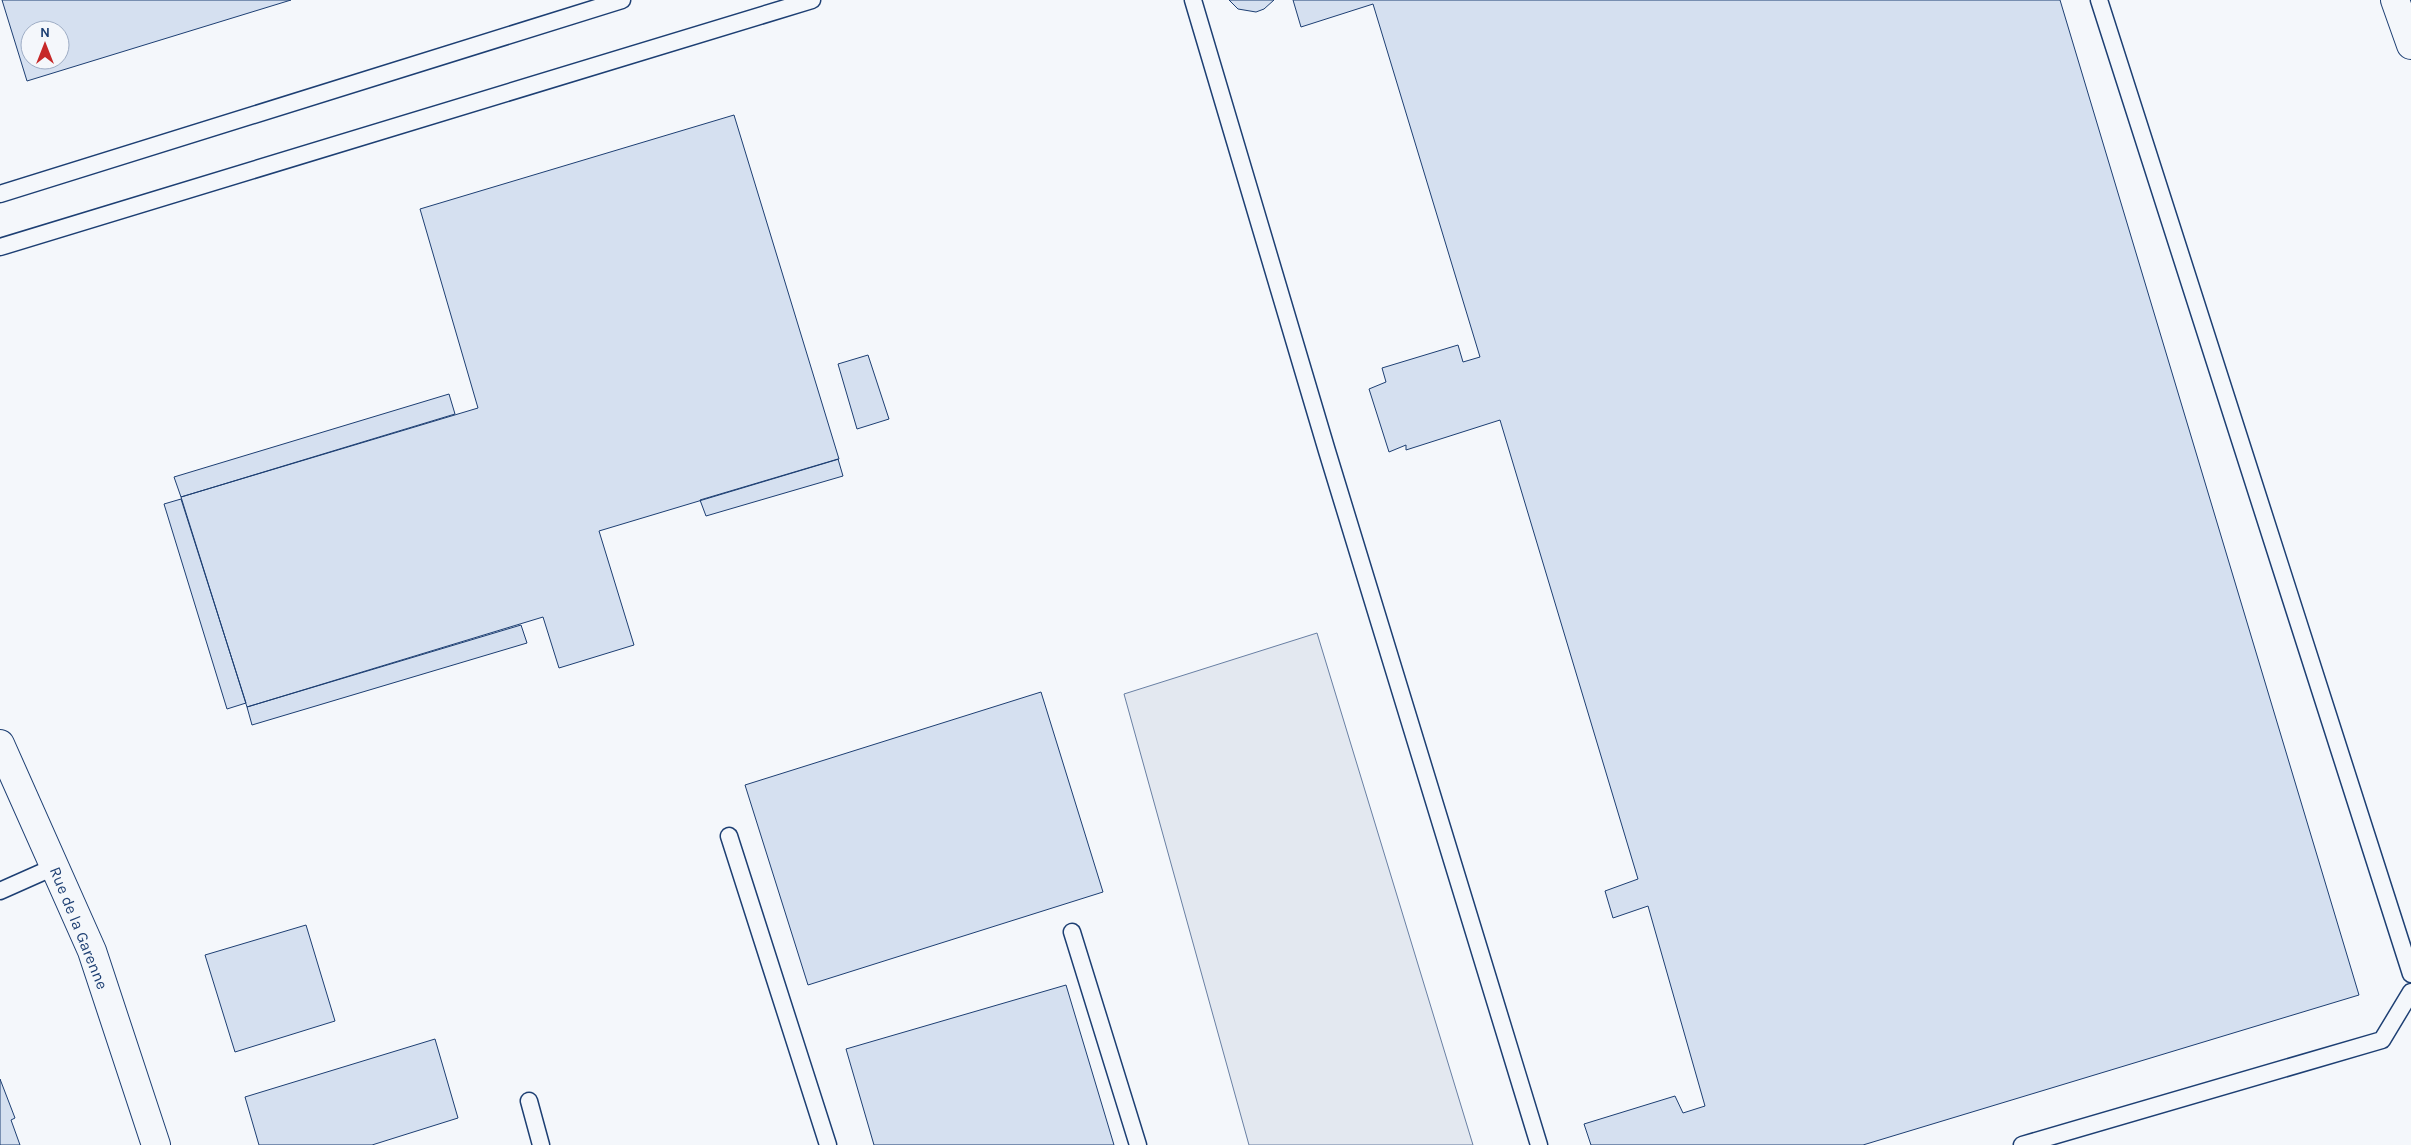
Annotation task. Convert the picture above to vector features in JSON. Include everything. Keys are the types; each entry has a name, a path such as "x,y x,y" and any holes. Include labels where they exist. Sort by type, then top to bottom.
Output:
{"street":[{"path":"2395,0 2411,45"},
{"name":"Rue de la Garenne","path":"0,744 92,951 156,1145"}],"lane":[{"path":"0,194 622,0"},
{"path":"0,247 812,0"},
{"path":"1192,0 1327,451 1540,1145"},
{"path":"2099,0 2411,974"},
{"path":"729,836 828,1145"},
{"path":"0,891 54,867"},
{"path":"1072,932 1138,1145"},
{"path":"2022,1145 2382,1040 2411,992"},
{"path":"529,1101 541,1145"}],"shaded area":[{"path":"1317,633 1473,1145 1249,1145 1124,694"}],"building":[{"path":"2,0 291,0 70,68 70,20 20,20 20,58"},
{"path":"1229,0 1274,0 1264,9 1256,12 1238,9"},
{"path":"1293,0 2060,0 2359,995 1863,1145 1591,1145 1584,1124 1675,1096 1683,1113 1705,1106 1648,906 1613,918 1605,891 1638,879 1500,420 1406,450 1406,445 1389,452 1369,389 1386,382 1382,368 1458,345 1463,362 1480,357 1373,4 1301,27"},
{"path":"24,70 63,70 27,81"},
{"path":"734,115 839,459 599,531 634,645 559,668 543,617 247,707 181,497 478,408 420,209"},
{"path":"868,355 889,419 857,429 838,364"},
{"path":"449,394 455,414 181,497 174,477"},
{"path":"838,459 843,476 706,516 700,500"},
{"path":"181,499 246,703 227,709 164,504"},
{"path":"521,625 527,643 252,725 247,707"},
{"path":"1041,692 1103,892 808,985 745,785"},
{"path":"306,925 335,1021 235,1052 205,955"},
{"path":"1066,985 1114,1145 874,1145 846,1049"},
{"path":"435,1039 458,1118 372,1145 259,1145 245,1097"},
{"path":"0,1079 15,1118 11,1120 20,1145 0,1145"}]}
